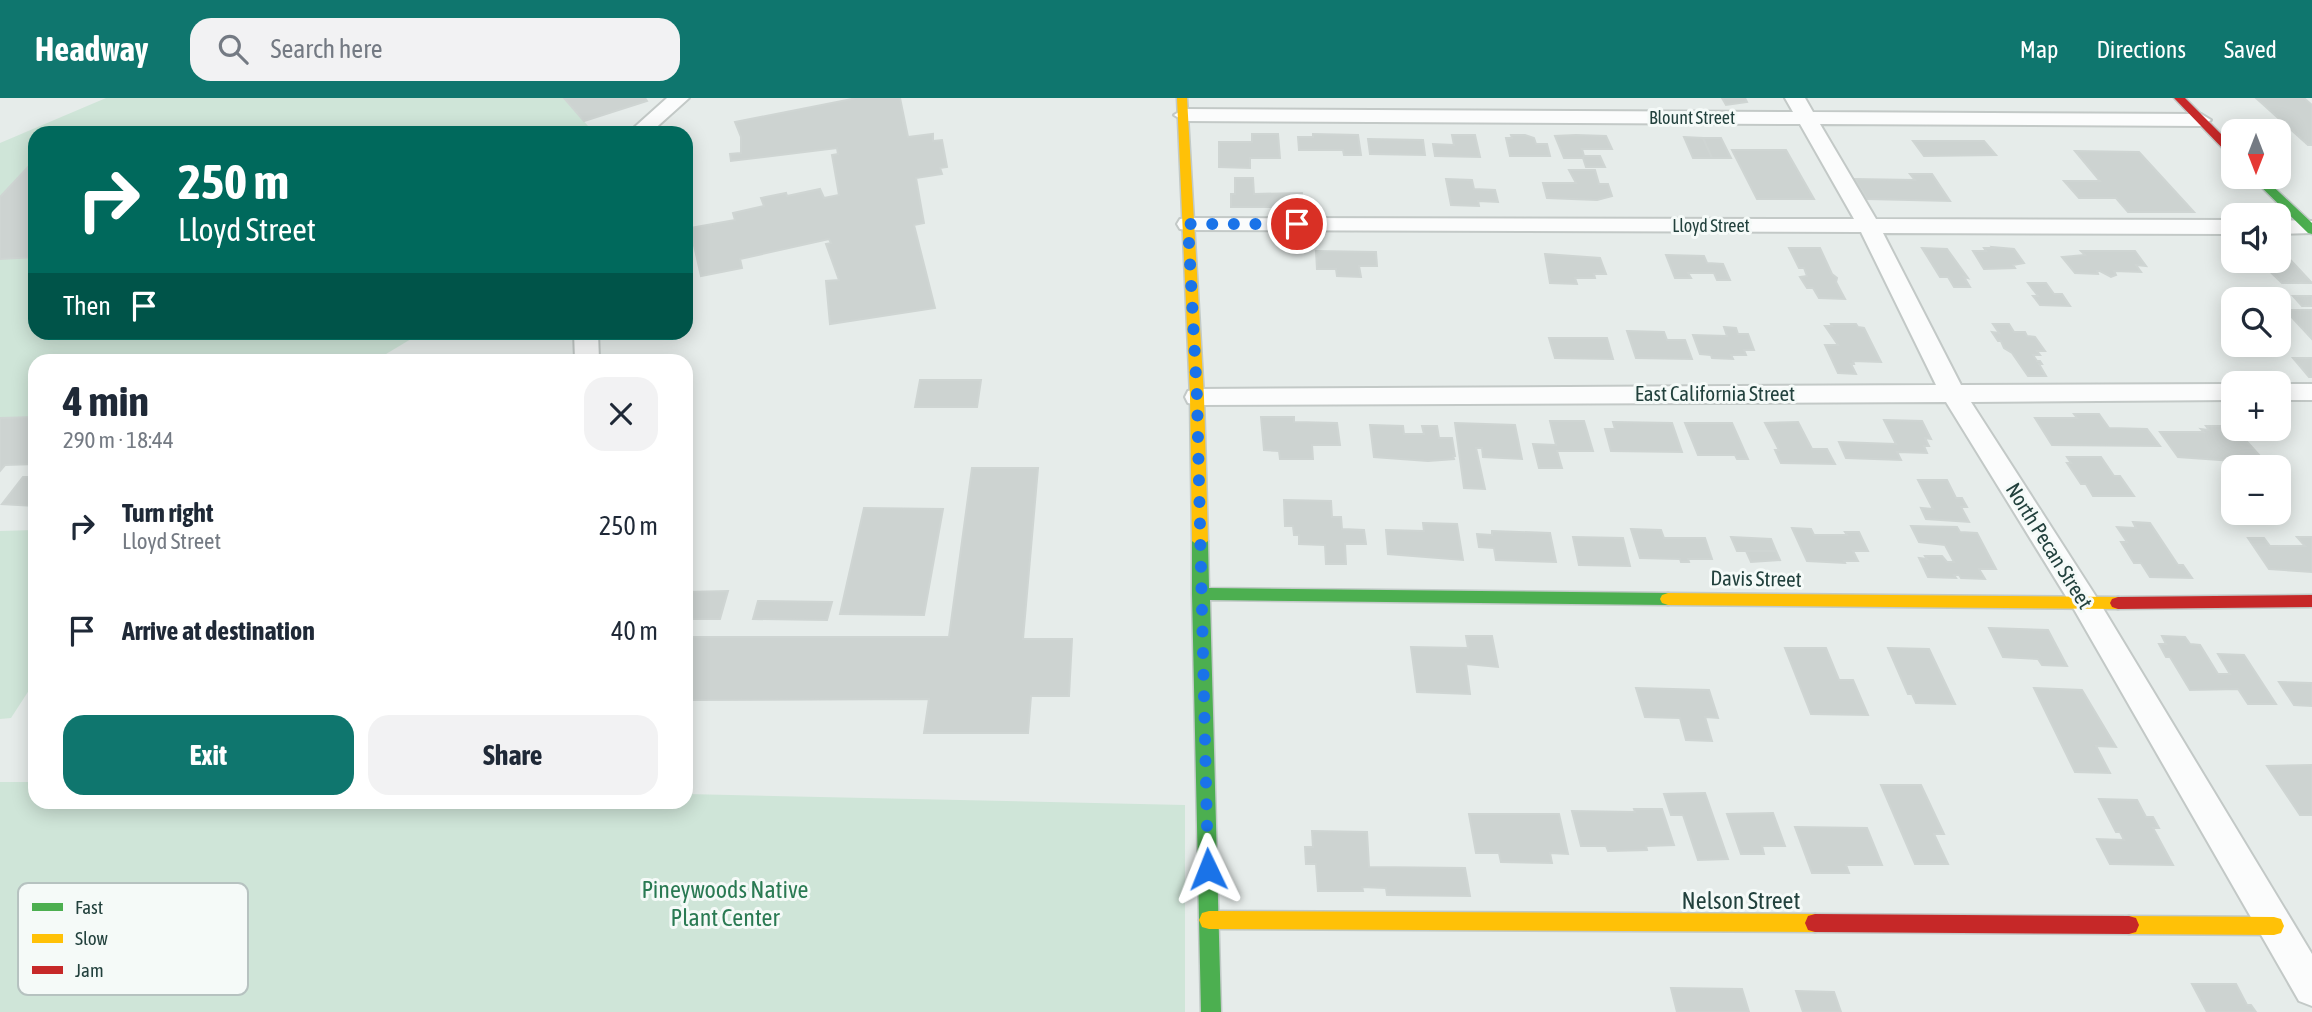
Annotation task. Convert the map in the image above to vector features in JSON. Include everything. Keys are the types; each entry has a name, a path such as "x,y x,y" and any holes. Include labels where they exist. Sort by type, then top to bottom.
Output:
{"street":[{"path":"646,126 679,98"},
{"path":"2179,98 2221,141"},
{"path":"1183,107 1197,397 1211,1012"},
{"name":"Blount Street","path":"1183,107 1801,108 2200,120"},
{"name":"North Pecan Street","path":"1801,108 1869,226 1952,392 2085,603 2312,988"},
{"path":"2269,189 2310,229"},
{"name":"Lloyd Street","path":"1188,224 2221,227"},
{"path":"2291,228 2310,229"},
{"name":"East California Street","path":"1197,397 2221,392"},
{"path":"2291,392 2312,392"},
{"name":"Davis Street","path":"1200,594 2085,603 2312,601"},
{"name":"Nelson Street","path":"1209,920 2274,926"}],"green space":[{"path":"106,98 564,98 588,126 40,126"},
{"path":"28,131 28,340 409,340 386,354 28,354 28,417 0,418 0,143"},
{"path":"28,530 28,692 11,718 0,719 0,531"},
{"name":"Pineywoods Native Plant Center","path":"0,782 28,782 28,809 693,809 693,794 1185,805 1185,1012 0,1012"}],"building":[{"path":"564,98 645,98 647,101 584,121"},
{"path":"857,98 900,98 908,137 933,134 933,141 942,140 947,167 940,168 942,174 916,178 924,223 914,225 935,308 830,324 826,281 839,280 826,244 831,243 829,239 740,259 742,268 701,276 693,241 693,227 735,220 733,213 764,206 761,198 820,189 824,198 839,195 832,155 838,154 837,148 731,161 730,154 741,153 741,137 735,122"},
{"path":"1722,98 1745,98 1747,102 1726,105"},
{"path":"2256,98 2304,98 2312,105 2312,145 2308,145 2291,130 2291,119 2279,119"},
{"path":"1252,134 1278,134 1280,158 1250,158 1250,168 1219,167 1219,142 1252,142"},
{"path":"1313,134 1358,135 1361,155 1344,155 1343,150 1299,150 1298,137 1313,137"},
{"path":"1452,135 1475,135 1480,157 1435,156 1433,144 1454,145"},
{"path":"1511,135 1525,135 1534,138 1536,144 1547,144 1550,156 1510,156 1506,138 1512,138"},
{"path":"1555,136 1606,136 1612,149 1582,149 1584,156 1600,156 1605,167 1586,167 1583,158 1564,158"},
{"path":"1684,137 1703,138 1712,158 1693,158"},
{"path":"1703,138 1721,138 1731,158 1712,158"},
{"path":"1368,139 1423,140 1425,155 1370,154"},
{"path":"1913,141 1984,141 1996,155 1924,156"},
{"path":"1732,150 1786,150 1814,199 1757,199"},
{"path":"2075,151 2139,152 2194,212 2128,212 2116,198 2079,198 2064,181 2100,181"},
{"path":"28,167 28,257 0,259 0,197"},
{"path":"1569,170 1595,170 1599,184 1608,184 1612,196 1597,200 1547,198 1543,183 1576,183"},
{"path":"1910,174 1932,174 1950,201 1867,199 1855,179 1915,180"},
{"path":"1235,178 1253,178 1254,194 1302,193 1304,207 1231,207 1231,194 1235,194"},
{"path":"1446,179 1472,180 1474,189 1495,190 1498,202 1478,201 1479,206 1451,205"},
{"path":"1789,248 1820,248 1845,299 1819,298 1813,288 1807,288 1800,277 1807,276 1804,268 1799,268"},
{"path":"1922,248 1947,249 1968,278 1964,277 1970,287 1954,287 1948,277 1940,277"},
{"path":"1984,248 2014,249 2024,263 2013,265 2015,268 1984,269 1973,251 1986,251"},
{"path":"1316,251 1376,252 1377,266 1359,266 1361,277 1337,276 1336,269 1317,269"},
{"path":"2081,251 2135,251 2146,266 2136,265 2141,272 2114,271 2116,275 2111,277 2100,271 2097,271 2098,274 2075,273 2062,257 2085,255"},
{"path":"1545,254 1600,258 1606,274 1594,274 1595,278 1575,278 1577,284 1550,283"},
{"path":"1666,255 1704,256 1707,263 1723,264 1730,280 1717,280 1714,273 1688,273 1691,278 1675,278"},
{"path":"2291,261 2312,283 2282,283 2272,273 2291,273"},
{"path":"2028,283 2046,283 2054,294 2062,294 2070,306 2040,305 2033,296 2038,296"},
{"path":"2293,296 2312,296 2312,306 2302,306"},
{"path":"2291,310 2312,310 2312,339 2291,316"},
{"path":"1831,324 1856,324 1864,328 1881,362 1853,361 1854,364 1851,364 1856,374 1838,373 1825,345 1838,345 1825,326 1832,326"},
{"path":"1993,324 2009,324 2014,332 2025,332 2027,336 2035,337 2045,351 2037,351 2040,355 2033,355 2042,364 2039,364 2046,376 2028,376 2012,353 1998,341 1992,332 1999,333"},
{"path":"1724,327 1736,328 1738,334 1748,334 1754,350 1744,350 1746,355 1731,355 1733,359 1712,358 1711,355 1700,354 1693,335 1727,336"},
{"path":"1627,331 1664,332 1667,340 1685,340 1692,359 1636,358"},
{"path":"1549,338 1607,338 1613,359 1555,358"},
{"path":"2293,358 2312,358 2312,377 2309,377"},
{"path":"920,380 981,380 977,407 915,407"},
{"path":"2074,414 2099,414 2109,428 2147,429 2160,446 2052,445 2035,418 2077,418"},
{"path":"28,417 28,464 5,465 0,471 0,418"},
{"path":"1261,417 1294,417 1294,422 1337,423 1340,445 1312,445 1313,459 1280,459 1279,451 1264,450"},
{"path":"1884,420 1922,421 1931,439 1925,438 1929,446 1924,446 1927,453 1897,452 1901,460 1846,458 1839,442 1896,444"},
{"path":"1550,421 1584,421 1593,451 1557,451 1562,468 1539,468 1533,444 1556,445"},
{"path":"1613,422 1672,423 1682,452 1611,451 1605,429 1615,429"},
{"path":"1798,422 1812,449 1827,449 1835,464 1781,463 1775,450 1779,450 1765,423"},
{"path":"1455,423 1515,425 1522,459 1483,457 1482,448 1476,448 1485,489 1464,488"},
{"path":"1685,423 1732,423 1748,459 1737,459 1735,455 1698,455"},
{"path":"1370,425 1403,426 1404,434 1424,434 1422,426 1437,426 1439,438 1452,438 1454,459 1428,461 1374,457"},
{"path":"2206,426 2221,426 2221,441 2246,441 2259,455 2221,455 2221,460 2178,457 2160,432 2209,430"},
{"path":"2067,457 2101,457 2114,476 2120,476 2134,496 2093,496 2067,463 2071,463"},
{"path":"972,468 1038,468 1023,639 1072,639 1069,696 1031,696 1028,733 924,733 929,699 693,700 693,637 949,637"},
{"path":"23,477 28,477 28,506 2,504"},
{"path":"1918,480 1947,480 1956,498 1962,498 1967,507 1961,507 1969,522 1926,519 1921,508 1933,509"},
{"path":"1284,500 1331,501 1332,517 1341,517 1342,529 1364,530 1366,544 1345,544 1346,564 1326,564 1325,545 1299,544 1299,535 1294,535 1293,526 1285,526"},
{"path":"864,508 943,509 924,615 840,614"},
{"path":"2133,522 2150,523 2178,565 2183,565 2192,578 2150,577 2141,563 2134,563 2121,542 2127,542 2117,527 2136,528"},
{"path":"1423,523 1457,524 1463,560 1388,554 1386,530 1424,531"},
{"path":"1911,526 1957,527 1960,532 1977,533 1996,569 1979,569 1985,579 1961,578 1959,575 1954,575 1956,578 1928,577 1919,558 1942,556 1947,562 1954,562 1945,545 1919,542"},
{"path":"1792,528 1811,529 1814,535 1847,535 1845,532 1859,532 1868,551 1853,551 1858,561 1807,561"},
{"path":"1631,529 1661,530 1664,538 1705,538 1712,559 1688,559 1689,562 1681,562 1680,559 1640,558"},
{"path":"1492,531 1550,533 1556,562 1496,560 1494,548 1479,547 1477,534 1492,535"},
{"path":"1573,537 1623,538 1630,566 1579,565"},
{"path":"1731,537 1771,539 1776,551 1737,551"},
{"path":"2297,537 2312,537 2312,572 2269,569 2248,538 2264,538 2270,546 2305,546"},
{"path":"1746,551 1776,551 1780,560 1751,562"},
{"path":"728,591 720,619 693,619 693,592"},
{"path":"758,601 832,602 827,620 753,619"},
{"path":"1989,628 2048,630 2067,666 2042,665 2038,659 2003,657"},
{"path":"1466,636 1492,636 1498,667 1466,664 1470,694 1417,692 1411,647 1468,648"},
{"path":"2162,636 2185,637 2190,644 2200,645 2218,674 2230,674 2218,654 2244,655 2276,704 2248,704 2238,689 2190,690 2159,644 2166,644"},
{"path":"1785,648 1826,648 1839,680 1853,680 1868,715 1811,714"},
{"path":"1888,648 1929,649 1955,704 1916,703 1912,694 1908,694"},
{"path":"2279,682 2312,683 2312,706 2294,705"},
{"path":"1636,688 1709,690 1718,718 1705,717 1712,741 1686,740 1680,718 1645,717"},
{"path":"2034,688 2082,690 2116,747 2096,746 2110,773 2075,772"},
{"path":"2312,765 2312,815 2300,815 2267,766"},
{"path":"1881,785 1921,785 1944,834 1934,834 1948,864 1915,864"},
{"path":"1705,793 1728,859 1698,860 1683,815 1671,815 1664,794"},
{"path":"2099,799 2137,800 2146,817 2153,817 2159,828 2153,828 2173,865 2110,864 2097,839 2124,840 2120,832 2116,832"},
{"path":"1634,809 1662,809 1674,845 1646,846 1647,850 1608,851 1606,846 1581,846 1572,811 1635,812"},
{"path":"1773,813 1785,846 1762,846 1764,854 1741,854 1727,814"},
{"path":"1469,814 1559,814 1568,854 1550,853 1552,863 1501,862 1499,853 1476,853"},
{"path":"1795,827 1867,828 1882,865 1846,865 1849,873 1812,873"},
{"path":"1312,831 1367,832 1369,867 1465,868 1470,896 1387,895 1386,888 1362,887 1363,891 1318,891 1316,864 1306,864 1305,847 1313,847"},
{"path":"2192,984 2236,984 2247,1005 2251,1005 2256,1012 2207,1012"},
{"path":"1671,988 1742,989 1749,1012 1677,1012"},
{"path":"1796,991 1834,992 1841,1012 1803,1012"}],"traffic: fast":[{"path":"2269,189 2312,230"},
{"path":"1200,541 1211,1012"},
{"path":"1200,594 1668,599"}],"traffic: slow":[{"path":"1182,98 1197,397 1200,541"},
{"path":"1668,599 2118,603"},
{"path":"1209,920 1815,923"},
{"path":"2129,925 2274,926"}],"traffic: jam":[{"path":"2179,98 2221,141"},
{"path":"2118,603 2312,601"},
{"path":"1815,923 2129,925"}],"route":[{"path":"1208,869 1197,397 1188,224 1297,224"}]}
